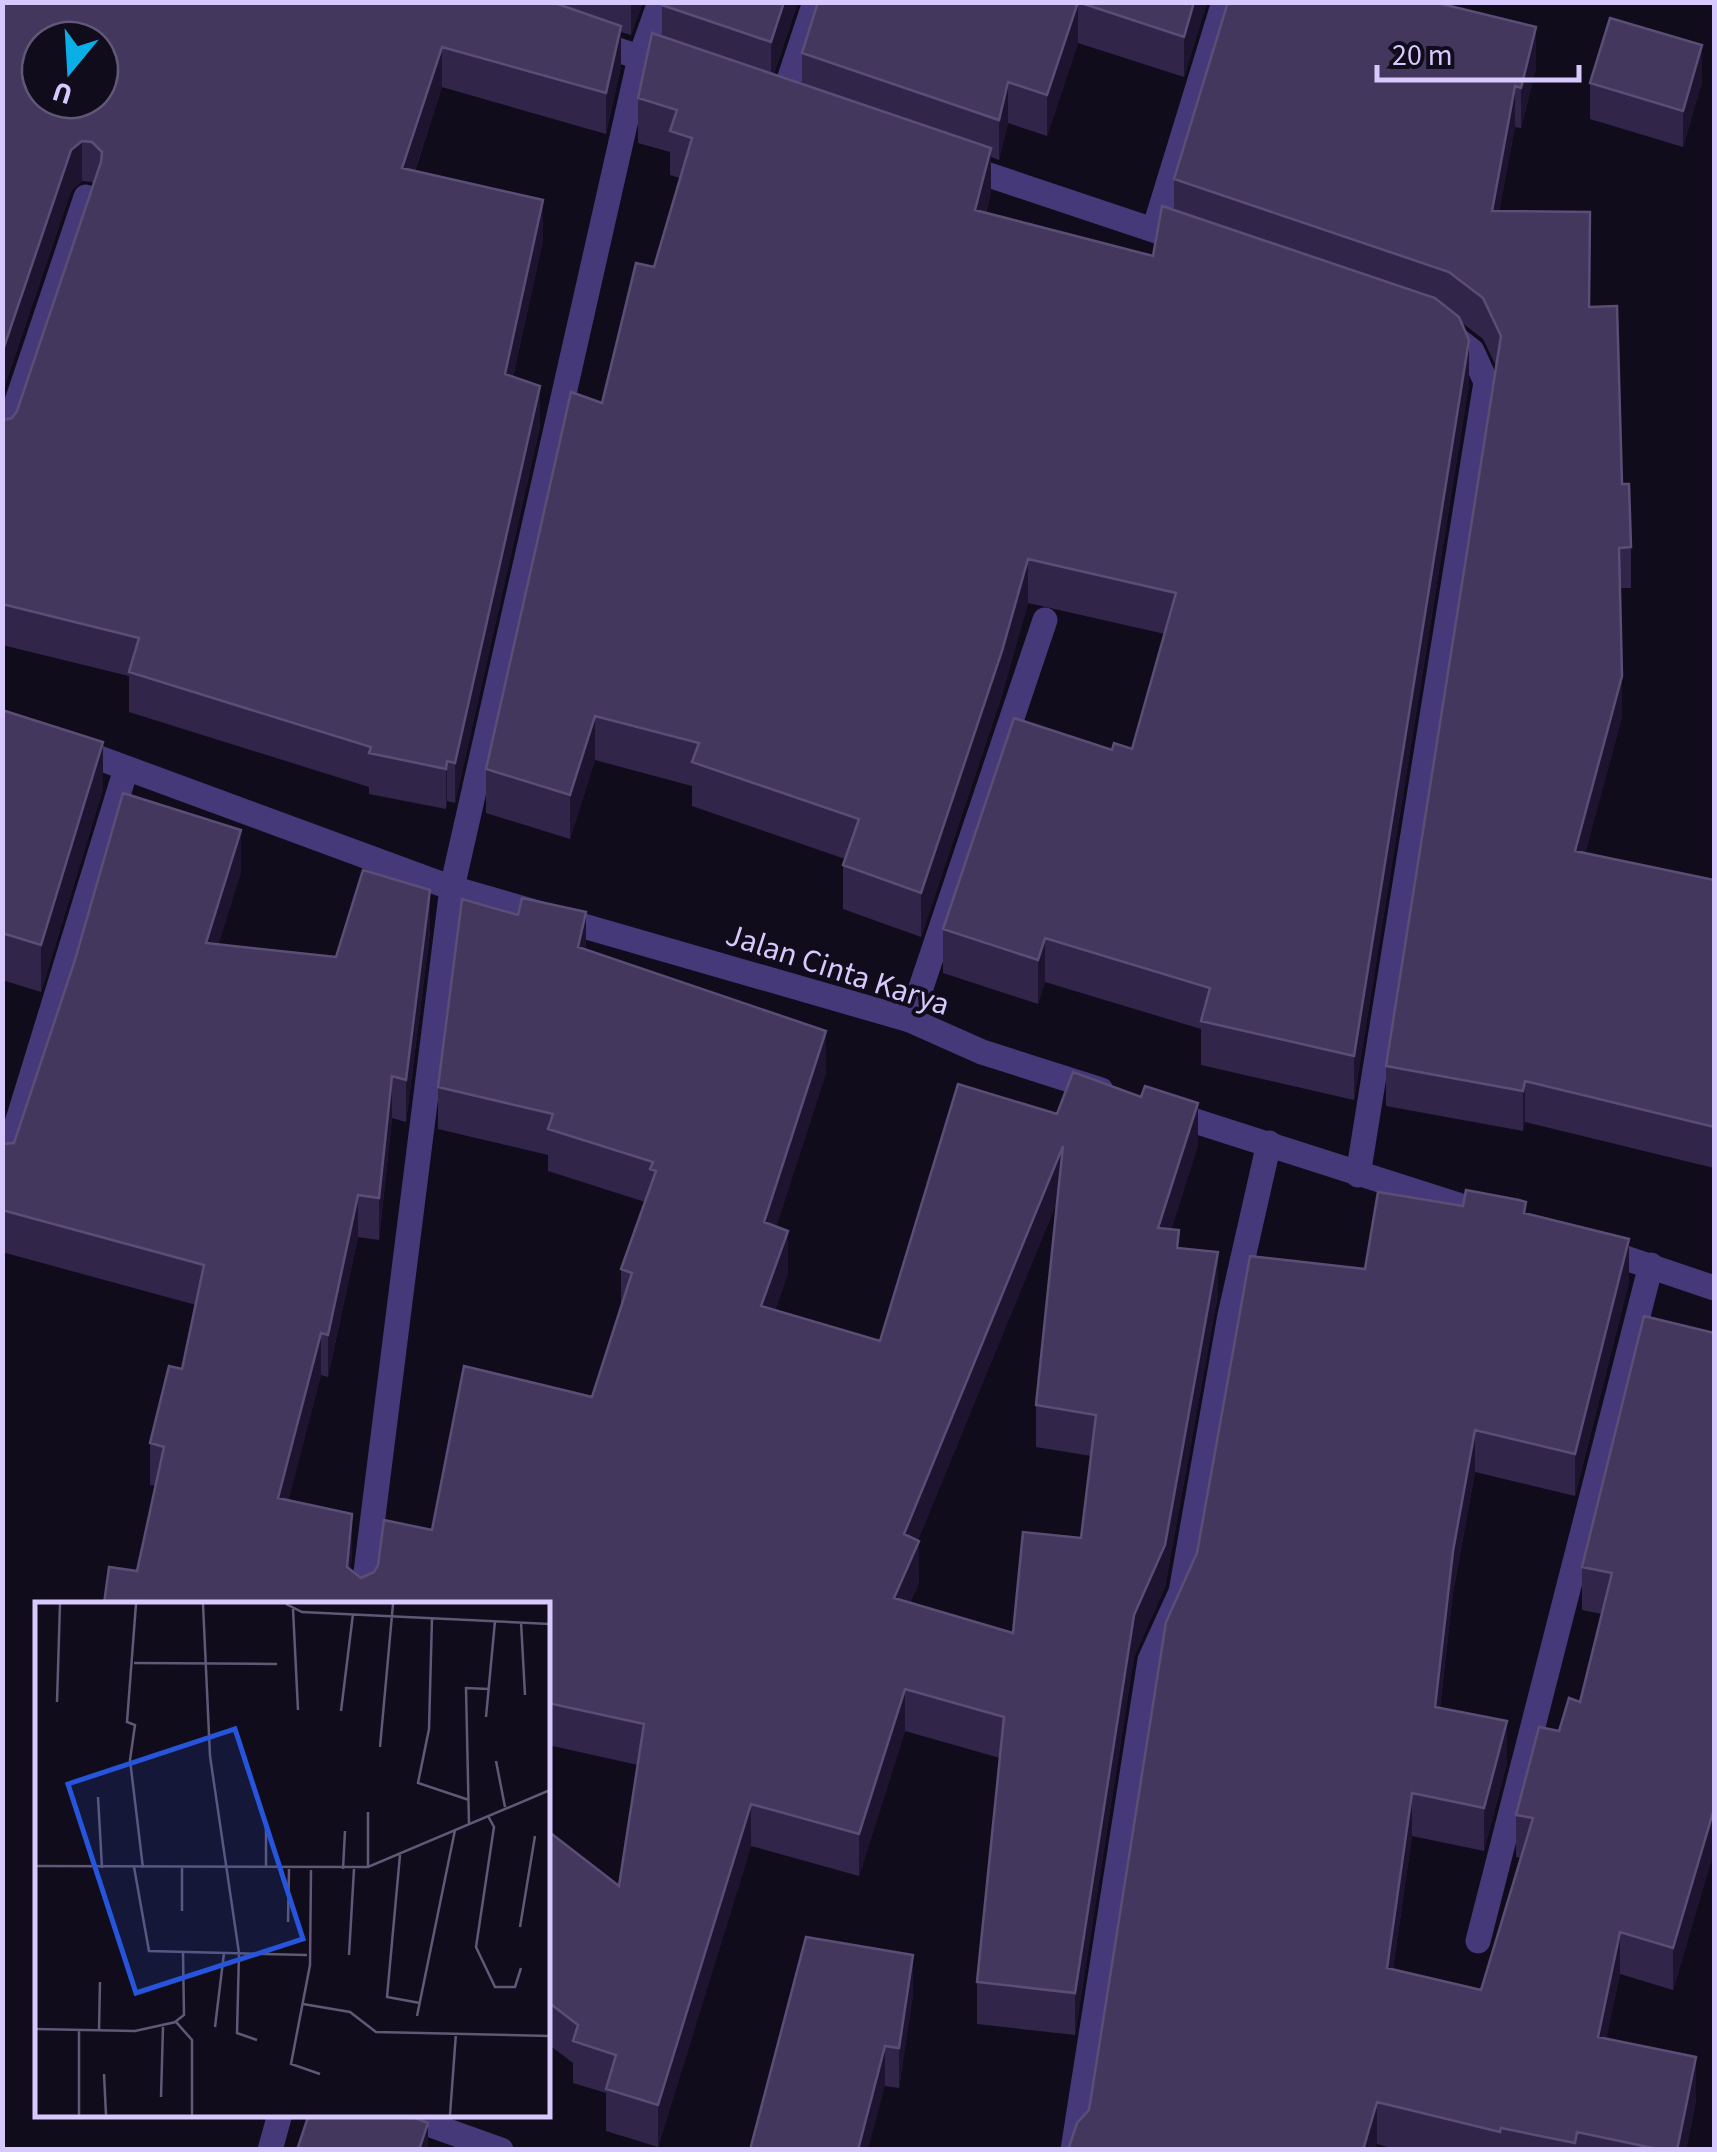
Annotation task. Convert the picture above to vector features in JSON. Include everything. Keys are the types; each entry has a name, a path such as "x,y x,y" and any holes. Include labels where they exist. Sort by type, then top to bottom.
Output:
{"street":[{"path":"362,1602 452,888 640,58 660,2"},
{"path":"781,105 815,2"},
{"path":"1154,230 1224,2"},
{"path":"570,33 710,81"},
{"path":"930,155 1208,248"},
{"path":"2,446 86,197"},
{"path":"1358,1175 1486,382 1472,351 1443,328 1425,322"},
{"path":"910,1020 1045,620"},
{"name":"Jalan Cinta Karya","path":"55,742 452,888 910,1020 982,1052 1504,1220"},
{"path":"2,1172 126,769"},
{"path":"1073,2150 1150,1660 1181,1592 1230,1315 1269,1142"},
{"path":"1577,1243 1714,1288"},
{"path":"1478,1941 1650,1265"},
{"path":"270,2150 279,2117"},
{"path":"408,2117 501,2150"}],"building":[{"path":"2,2 552,2 621,26 606,93 442,47 402,168 543,200 505,374 540,386 455,763 447,761 446,769 369,753 371,747 129,672 139,638 2,604 2,420 12,418 17,411 101,162 102,152 92,142 82,141 71,150 2,353"},
{"path":"662,2 784,2 771,42"},
{"path":"818,2 1078,2 1047,95 1008,82 999,120 802,53"},
{"path":"1078,2 1194,2 1184,37"},
{"path":"1228,2 1434,2 1536,27 1521,88 1515,86 1492,211 1590,212 1589,307 1617,306 1622,484 1629,484 1631,547 1619,548 1622,676 1575,851 1714,880 1714,1127 1525,1081 1523,1091 1386,1066 1501,336 1483,298 1449,272 1174,179"},
{"path":"1610,18 1702,45 1683,111 1590,83"},
{"path":"652,33 991,148 975,210 1153,256 1162,206 1435,298 1459,317 1469,340 1354,1056 1201,1021 1210,988 1045,938 1038,960 943,929 1014,718 1112,750 1114,743 1132,749 1176,593 1028,559 1002,651 921,893 843,865 859,819 692,762 699,743 595,716 570,795 486,769 571,392 602,403 636,263 654,267 692,138 670,131 677,110 638,98"},
{"path":"2,710 103,742 41,945 2,933"},
{"path":"123,793 241,830 206,943 336,957 363,870 430,890 406,1080 392,1076 379,1198 358,1195 328,1335 321,1333 278,1498 352,1514 347,1567 361,1578 374,1572 378,1565 384,1520 432,1530 464,1366 592,1397 632,1273 621,1269 656,1171 650,1169 653,1162 548,1129 553,1114 438,1087 462,899 518,915 522,898 586,912 578,947 826,1031 764,1222 788,1231 761,1306 880,1341 958,1084 1057,1114 1073,1072 1141,1097 1145,1086 1198,1103 1158,1228 1179,1230 1177,1248 1218,1252 1165,1545 1134,1615 1075,1993 977,1982 1004,1717 905,1689 859,1834 751,1804 658,2105 606,2089 616,2055 573,2041 578,2025 550,2004 550,1833 619,1886 644,1724 550,1703 550,1602 104,1602 109,1567 137,1571 164,1447 150,1443 169,1366 182,1369 204,1265 2,1210 2,1144 14,1143 75,960","holes":["1063,1146 1036,1405 1096,1415 1081,1538 1023,1532 1013,1633 894,1598 919,1541 904,1534"]},
{"path":"1466,1190 1526,1202 1524,1213 1629,1239 1575,1454 1475,1430 1453,1551 1435,1707 1507,1721 1484,1808 1412,1793 1387,1968 1481,1990 1533,1818 1516,1815 1539,1727 1559,1731 1569,1698 1580,1702 1612,1573 1582,1567 1644,1316 1714,1333 1714,1809 1673,1948 1620,1932 1598,2037 1696,2057 1677,2150 1577,2132 1575,2143 1501,2128 1500,2132 1377,2102 1363,2150 1068,2150 1077,2123 1089,2110 1166,1622 1197,1553 1250,1256 1365,1269 1378,1192 1463,1206"},
{"path":"806,1937 913,1955 899,2048 885,2046 858,2150 750,2150"},
{"path":"308,2117 413,2117 428,2123 419,2150 297,2150"}]}
